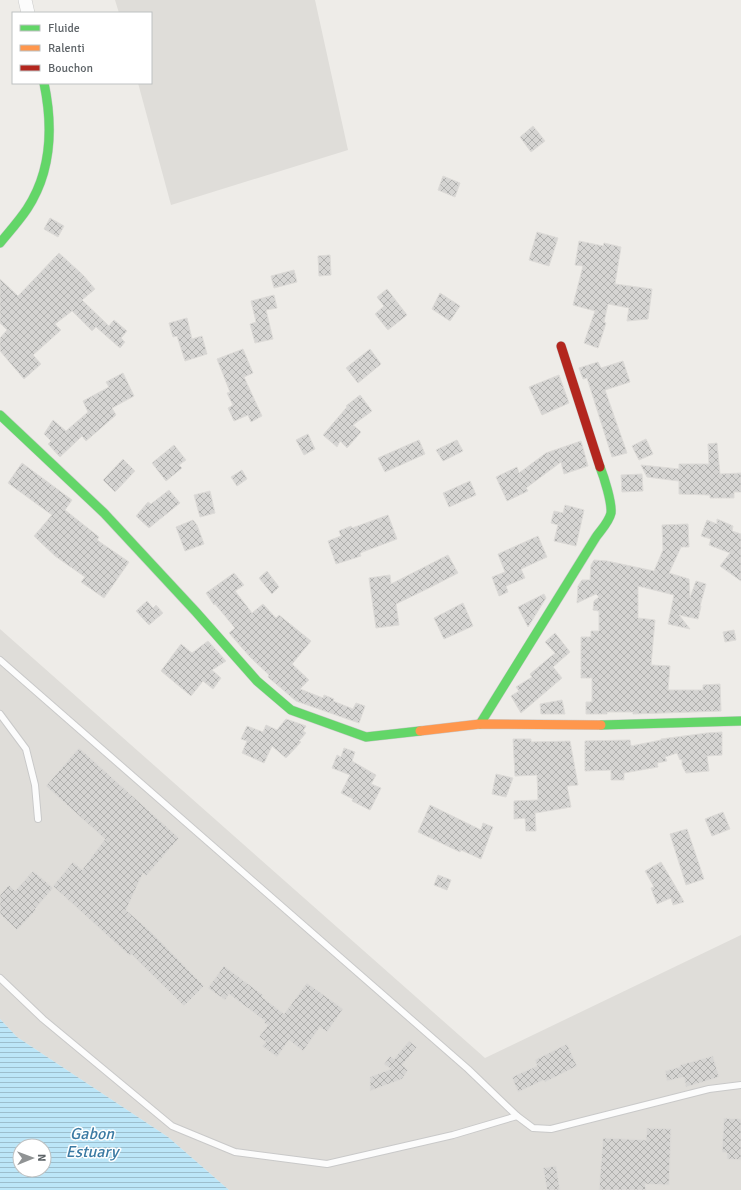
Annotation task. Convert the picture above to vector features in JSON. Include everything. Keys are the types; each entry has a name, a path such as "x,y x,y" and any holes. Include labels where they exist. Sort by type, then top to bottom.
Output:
{"street":[{"path":"25,0 28,12"},
{"path":"0,243 30,204 41,179 49,152 51,126 49,104 44,84"},
{"path":"480,724 596,537 608,521 611,512 605,481 561,346"},
{"path":"0,415 104,513 196,612 258,682 291,710 366,737 480,724 615,725 741,721"}],"lane":[{"path":"0,660 462,1064 517,1116 533,1128 551,1129 709,1089 741,1085"},
{"path":"0,714 26,749 35,785 38,819"},
{"path":"0,978 43,1019 172,1126 235,1152 327,1164 453,1135 517,1116"}],"shaded area":[{"path":"115,0 315,0 348,150 171,205 138,84 152,84 152,12 119,12"},
{"path":"0,629 485,1058 741,935 741,1190 229,1190 168,1137 17,1037 0,1019"}],"water":[{"name":"Gabon Estuary","path":"0,1019 17,1037 168,1137 229,1190 0,1190"}],"building":[{"path":"533,126 545,141 531,152 520,137"},
{"path":"443,176 460,183 455,197 438,190"},
{"path":"50,218 64,226 58,237 44,229"},
{"path":"537,232 558,238 549,266 529,260"},
{"path":"579,241 603,246 604,243 621,247 615,284 652,289 648,319 627,321 629,308 608,304 604,322 606,323 598,348 584,343 595,311 573,305 583,266 575,265"},
{"path":"59,253 83,275 95,289 82,300 109,326 114,320 127,331 121,338 125,342 120,348 96,327 92,331 72,311 55,324 61,330 33,355 41,364 24,379 0,351 0,338 7,330 0,323 0,279 18,296"},
{"path":"330,255 331,275 319,276 318,256"},
{"path":"294,270 297,282 274,288 271,276"},
{"path":"387,289 407,315 388,330 375,314 384,306 377,297"},
{"path":"440,293 460,306 450,321 432,309"},
{"path":"274,295 277,308 266,310 273,339 255,343 250,324 256,322 251,301"},
{"path":"187,318 192,339 202,336 207,354 185,361 177,336 173,337 169,323"},
{"path":"243,349 253,373 244,377 262,416 251,422 248,415 234,421 228,408 233,405 227,393 230,392 217,359"},
{"path":"370,349 381,364 358,383 346,368"},
{"path":"623,361 630,382 605,390 627,453 612,457 587,378 583,379 579,368 598,362 601,368"},
{"path":"123,373 134,396 112,408 116,415 86,441 82,436 60,457 48,444 51,441 44,434 53,420 66,431 88,412 83,401 109,387 106,382"},
{"path":"559,375 569,403 542,415 529,387"},
{"path":"360,395 372,411 353,425 361,432 347,448 340,441 337,447 323,435 347,407 346,406"},
{"path":"308,434 315,449 304,455 296,440"},
{"path":"646,439 653,454 639,460 632,446"},
{"path":"419,440 425,454 385,472 378,458"},
{"path":"457,440 463,451 443,461 436,450"},
{"path":"581,441 588,466 564,474 561,462 526,488 528,491 507,501 496,477 517,467 519,473 546,453"},
{"path":"717,443 720,474 741,473 741,492 734,492 734,498 710,498 710,495 679,494 679,481 647,477 641,465 679,469 679,464 709,464 708,444"},
{"path":"174,445 186,460 179,465 182,468 166,481 152,463"},
{"path":"123,459 135,471 115,492 103,480"},
{"path":"22,463 72,500 65,510 99,537 97,540 129,562 104,598 81,582 85,577 55,556 34,536 52,515 8,483"},
{"path":"242,470 247,479 237,486 231,477"},
{"path":"642,474 643,491 622,492 621,475"},
{"path":"470,481 476,495 449,507 443,493"},
{"path":"169,490 180,503 149,528 136,516 148,502 151,504"},
{"path":"210,491 215,513 200,517 194,495"},
{"path":"565,505 584,510 576,546 554,541 558,525 551,523 554,511 563,513"},
{"path":"388,515 397,539 360,553 361,556 336,564 328,541 341,536 339,531"},
{"path":"717,519 733,526 732,531 741,534 741,581 720,566 730,553 709,545 711,539 701,536 707,520 717,524"},
{"path":"193,520 197,525 204,544 185,551 176,527"},
{"path":"688,524 689,547 681,547 669,573 689,579 690,598 696,581 706,584 698,619 679,615 690,629 668,624 674,595 638,586 638,618 655,620 651,665 670,666 668,690 703,690 703,685 720,684 721,711 633,714 633,712 607,712 607,714 586,714 586,702 592,702 592,678 581,678 581,637 591,637 591,631 599,631 599,611 593,610 594,601 599,597 596,594 577,603 578,586 582,580 590,580 591,565 594,560 607,561 654,571 663,550 662,525"},
{"path":"538,536 547,557 521,569 525,578 506,586 508,592 499,596 492,577 505,572 498,554"},
{"path":"448,555 458,573 396,604 399,625 376,628 369,578 390,575 391,584"},
{"path":"267,571 279,587 272,594 259,578"},
{"path":"234,573 244,585 235,591 252,613 263,604 276,618 279,615 311,641 292,664 309,680 300,689 323,698 324,695 334,699 333,701 353,709 356,703 365,706 359,723 296,701 268,677 269,675 251,658 229,633 235,628 215,604 214,605 206,593"},
{"path":"544,594 546,598 528,627 518,607"},
{"path":"147,601 153,608 156,605 163,613 149,625 136,611"},
{"path":"463,603 473,626 444,639 434,618"},
{"path":"734,630 736,640 725,642 723,632"},
{"path":"555,633 570,652 553,667 562,678 521,713 511,696 519,691 516,687 532,677 530,674 555,653 545,642"},
{"path":"208,641 226,661 212,670 221,678 213,689 203,681 191,696 161,671 181,644 192,653"},
{"path":"562,700 565,714 541,714 540,704"},
{"path":"286,719 306,726 303,731 306,733 299,741 301,742 286,758 272,746 264,763 242,753 247,741 241,739 247,726 263,732 266,725 277,730"},
{"path":"722,732 722,755 707,756 709,771 686,773 682,765 682,759 680,760 677,753 665,757 667,761 657,763 658,767 624,773 624,780 611,780 611,770 585,771 585,741 630,740 631,746 661,739"},
{"path":"513,739 531,739 531,742 570,741 578,785 567,786 571,807 535,813 536,831 526,831 525,818 514,819 514,801 538,800 537,775 515,776"},
{"path":"79,748 179,838 146,876 143,873 126,910 151,932 204,986 184,1006 131,954 130,956 53,886 73,862 82,870 105,839 46,786"},
{"path":"344,748 355,752 352,761 376,775 371,784 381,788 370,810 352,801 353,799 341,793 350,775 332,768 337,755 341,757"},
{"path":"496,774 513,778 506,797 492,794"},
{"path":"430,805 481,830 483,823 493,827 481,859 461,850 460,852 418,832"},
{"path":"723,812 730,829 712,836 705,819"},
{"path":"687,829 704,879 686,885 670,834"},
{"path":"661,862 684,902 673,905 671,898 657,904 651,888 654,887 645,871"},
{"path":"33,871 53,888 35,909 36,910 17,930 0,914 0,895 9,885 15,891"},
{"path":"438,875 451,880 447,890 434,885"},
{"path":"224,966 263,995 262,997 284,1014 307,983 343,1009 327,1032 320,1027 303,1051 289,1040 277,1057 262,1046 266,1042 259,1037 268,1025 264,1023 265,1021 229,994 225,1000 208,988"},
{"path":"409,1041 417,1047 402,1065 408,1070 402,1079 370,1091 370,1077 391,1069 384,1064 390,1056 394,1059"},
{"path":"567,1044 577,1066 545,1082 544,1080 518,1092 512,1077 537,1066 535,1060"},
{"path":"713,1056 719,1077 686,1087 684,1077 667,1081 665,1071 680,1067 680,1065"},
{"path":"724,1118 741,1119 741,1160 727,1159 727,1153 722,1152"},
{"path":"647,1128 671,1129 669,1185 645,1184 646,1190 599,1190 603,1138 646,1140"},
{"path":"556,1166 560,1190 547,1190 543,1168"}],"traffic: fast":[{"path":"0,243 27,209 35,194 46,164 49,115 44,84"},
{"path":"0,415 104,513 196,612 257,681 291,710 366,737 420,731"},
{"path":"480,724 596,537 609,520 611,508 606,483 600,467"},
{"path":"601,725 741,721"}],"traffic: slow":[{"path":"420,731 480,724 601,725"}],"traffic: jam":[{"path":"561,346 600,467"}]}
